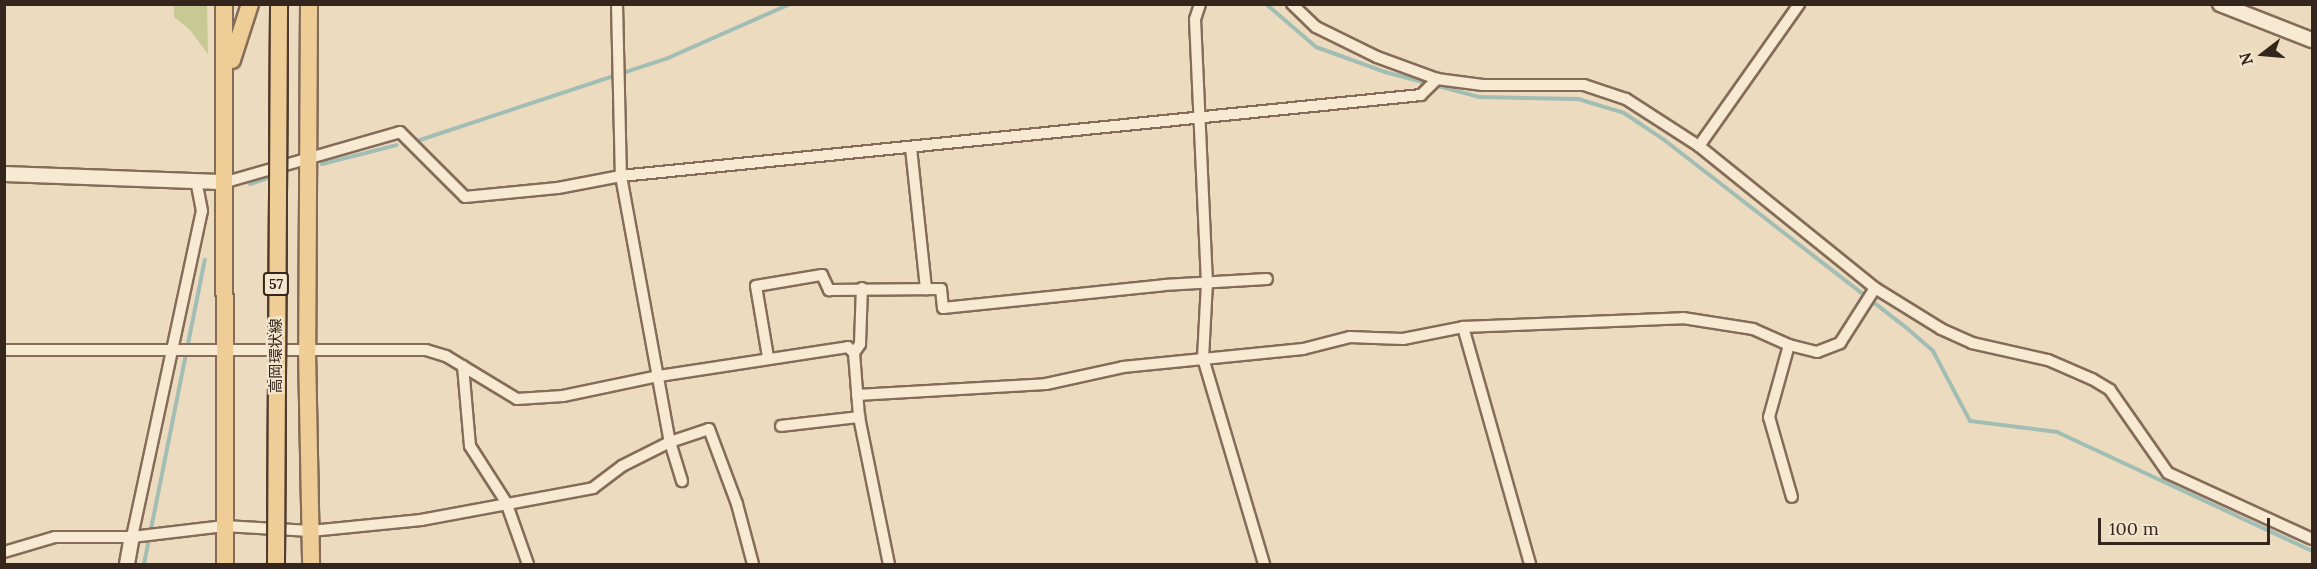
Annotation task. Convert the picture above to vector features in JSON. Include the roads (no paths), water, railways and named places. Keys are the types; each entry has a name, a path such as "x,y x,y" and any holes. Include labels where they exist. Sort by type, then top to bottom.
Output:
{"main road":[{"path":"224,4 227,79 224,350 225,564"},
{"path":"227,79 250,4"},
{"name":"高岡環状線","path":"276,564 279,4"},
{"path":"297,4 310,32"},
{"name":"57","path":"309,4 307,350 310,564"}],"street":[{"path":"617,4 621,176 670,442 682,481"},
{"path":"1200,4 1195,19 1207,282 1203,358 1264,564"},
{"path":"1292,4 1316,27 1377,57 1437,78 1483,85 1584,85 1626,99 1700,146 1875,288 1941,329 1972,343 2048,360 2092,379 2110,390 2168,473 2313,538"},
{"path":"1700,146 1799,4"},
{"path":"2220,4 2313,40"},
{"path":"4,174 226,182 400,132 465,197 558,188 621,176 1421,95 1437,78"},
{"path":"911,148 926,289"},
{"path":"127,564 202,211 196,181"},
{"path":"768,357 756,286 822,275 829,290 941,289 943,308 974,307 1207,282 1267,279"},
{"path":"862,288 860,344 854,353 859,417 889,564"},
{"path":"857,395 1046,384 1123,367 1303,349 1350,337 1403,339 1463,327 1683,318 1753,329 1789,345 1817,352 1840,343 1875,288"},
{"path":"1463,327 1530,564"},
{"path":"1789,345 1769,417 1792,497"},
{"path":"4,350 426,350 463,366 517,399 564,396 659,376 768,357 848,347 854,353"},
{"path":"463,366 470,446 506,502 528,564"},
{"path":"781,426 859,417"},
{"path":"4,552 55,537 132,537 224,526 311,531 421,520 506,502 593,488 622,466 670,442 710,429 753,564"}],"waterway":[{"path":"420,140 668,58 790,4"},
{"path":"1266,4 1316,47 1385,72 1479,97 1578,99 1624,113 1663,139 1933,351 1970,421 2057,432 2312,551"},
{"path":"322,164 397,145"},
{"path":"250,184 272,177"},
{"path":"144,564 205,260"}]}
